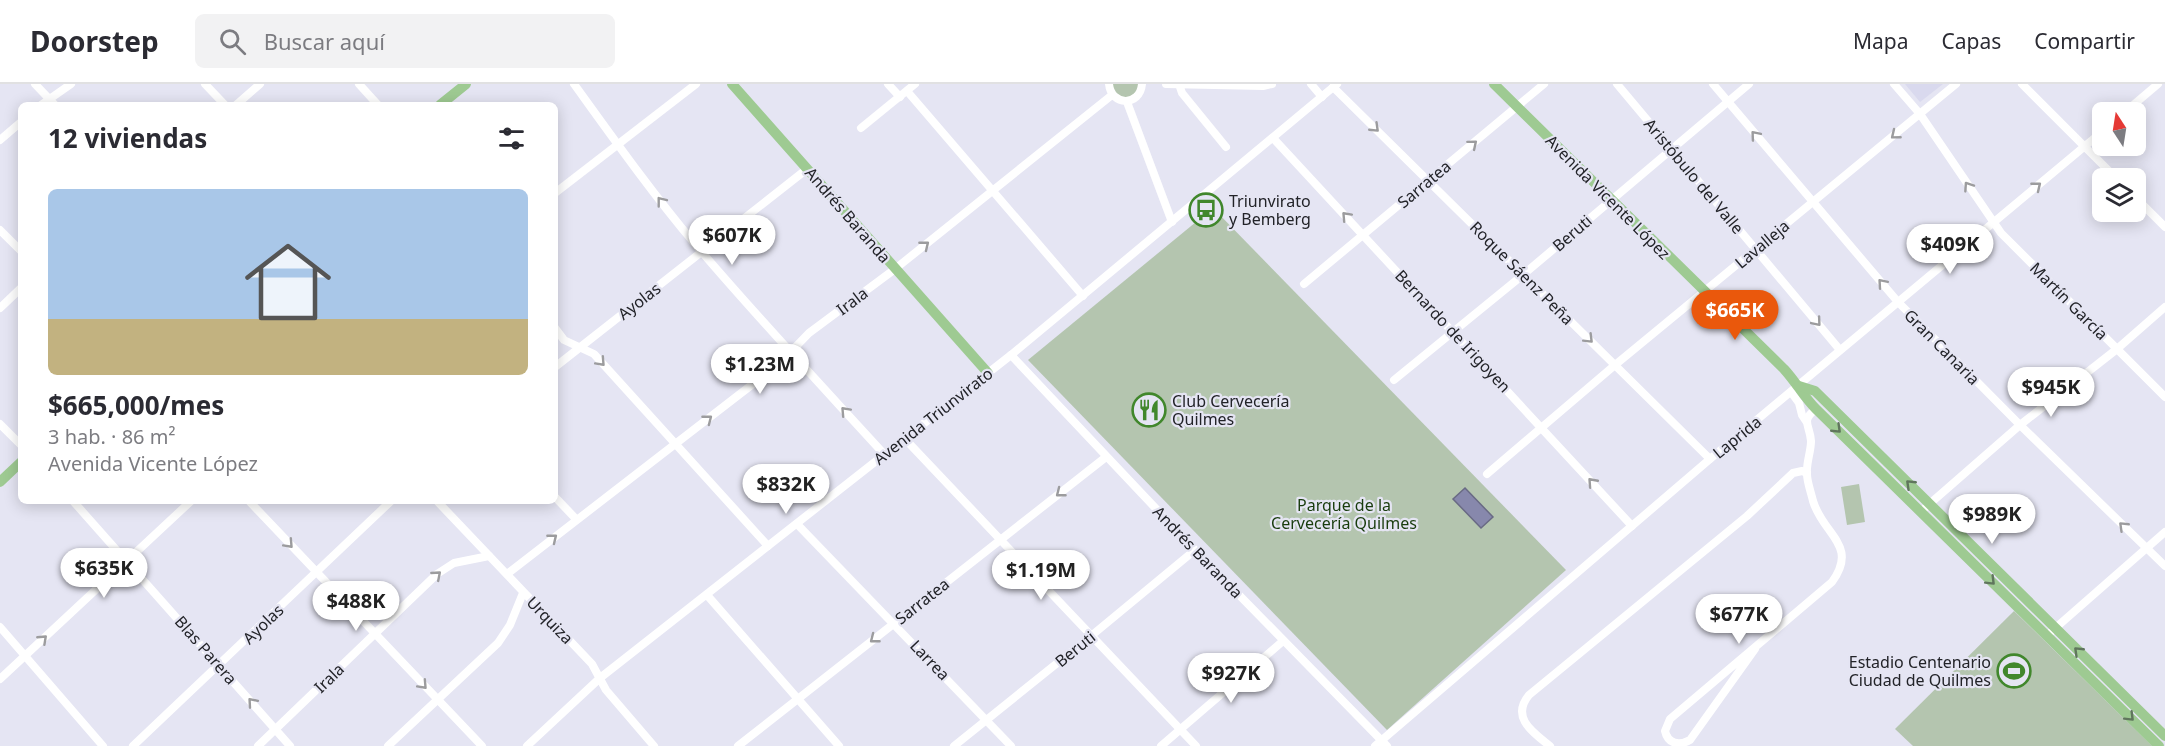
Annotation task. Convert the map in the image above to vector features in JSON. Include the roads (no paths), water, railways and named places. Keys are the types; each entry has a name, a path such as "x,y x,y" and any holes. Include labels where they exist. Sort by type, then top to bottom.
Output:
{"main road":[{"path":"444,102 466,84"},
{"name":"Andrés Baranda","path":"732,84 988,373"},
{"name":"Avenida Vicente López","path":"1494,84 1705,292 1795,389"},
{"path":"1795,389 1926,507"},
{"path":"1795,389 1815,391 2159,746"},
{"path":"0,482 18,465"},
{"path":"2051,632 2165,736"}],"street":[{"path":"35,84 53,102 71,84"},
{"path":"205,84 222,102"},
{"path":"239,102 260,84"},
{"path":"360,84 375,102"},
{"path":"574,84 617,144 702,252 884,454"},
{"path":"558,191 696,84"},
{"path":"888,84 903,94 1083,296"},
{"path":"861,128 915,84"},
{"path":"1109,84 1112,95 1116,99 1127,102 1140,94 1142,84"},
{"path":"1166,84 1263,86 1272,84"},
{"path":"1179,84 1182,93 1226,147"},
{"path":"1311,84 1322,97"},
{"name":"Sarratea","path":"1304,284 1544,84"},
{"name":"Aristóbulo del Valle","path":"1617,84 1840,350"},
{"name":"Gran Canaria","path":"1713,84 1898,302 2165,566"},
{"name":"Beruti","path":"1395,380 1749,84"},
{"name":"Martín García","path":"1894,84 1920,114 1993,222 2165,397"},
{"name":"Lavalleja","path":"1487,474 1615,365 1956,84"},
{"path":"2022,84 2106,168"},
{"path":"2137,102 2158,84"},
{"name":"Avenida Triunvirato","path":"527,746 600,678 1011,355 1335,86"},
{"name":"Roque Sáenz Peña","path":"1335,86 1710,459"},
{"name":"Irala","path":"507,574 780,363 809,333 895,269 1112,95"},
{"path":"1127,102 1172,222"},
{"path":"0,140 18,125"},
{"name":"Bernardo de Irigoyen","path":"1273,138 1542,426 1632,526"},
{"name":"Laprida","path":"1381,744 1710,459 2092,140"},
{"name":"Ayolas","path":"558,365 807,169"},
{"path":"2146,208 2165,227"},
{"path":"0,230 18,248"},
{"path":"0,308 18,291"},
{"path":"1926,507 2020,425 2165,308"},
{"path":"558,332 564,339 594,354 768,546"},
{"name":"Andrés Baranda","path":"1011,355 1381,744"},
{"path":"1755,649 1690,740 1681,745 1674,744 1665,731 1670,719 1832,582 1843,561 1840,544 1814,503 1807,473 1811,442 1795,389"},
{"path":"1806,421 1809,414 1816,409"},
{"path":"0,424 18,442"},
{"path":"905,439 1196,746"},
{"name":"Sarratea","path":"738,746 1107,458"},
{"path":"1550,746 1530,730 1528,695 1747,516 1793,473 1802,471 1807,473"},
{"path":"558,500 576,519"},
{"name":"Blas Parera","path":"76,504 290,746"},
{"path":"0,679 187,504"},
{"path":"252,504 482,746"},
{"name":"Ayolas","path":"133,746 388,504"},
{"name":"Urquiza","path":"440,504 592,664 606,690 654,746"},
{"name":"Larrea","path":"797,524 1011,746"},
{"path":"2051,632 2165,532"},
{"name":"Beruti","path":"954,746 1195,550"},
{"name":"Irala","path":"258,746 446,567 454,563 489,556"},
{"path":"388,746 504,635 523,593"},
{"path":"706,595 839,746"},
{"path":"0,627 103,746"},
{"path":"1161,746 1283,641"}],"water":[{"path":"1465,488 1493,517 1481,528 1453,499"}],"place":[{"name":"Triunvirato y Bemberg","path":"1206,210"},
{"name":"Club Cervecería Quilmes","path":"1149,410"},
{"name":"Estadio Centenario Ciudad de Quilmes","path":"2014,671"}],"park label":[{"name":"Parque de la Cervecería Quilmes","path":"1344,514"}]}
